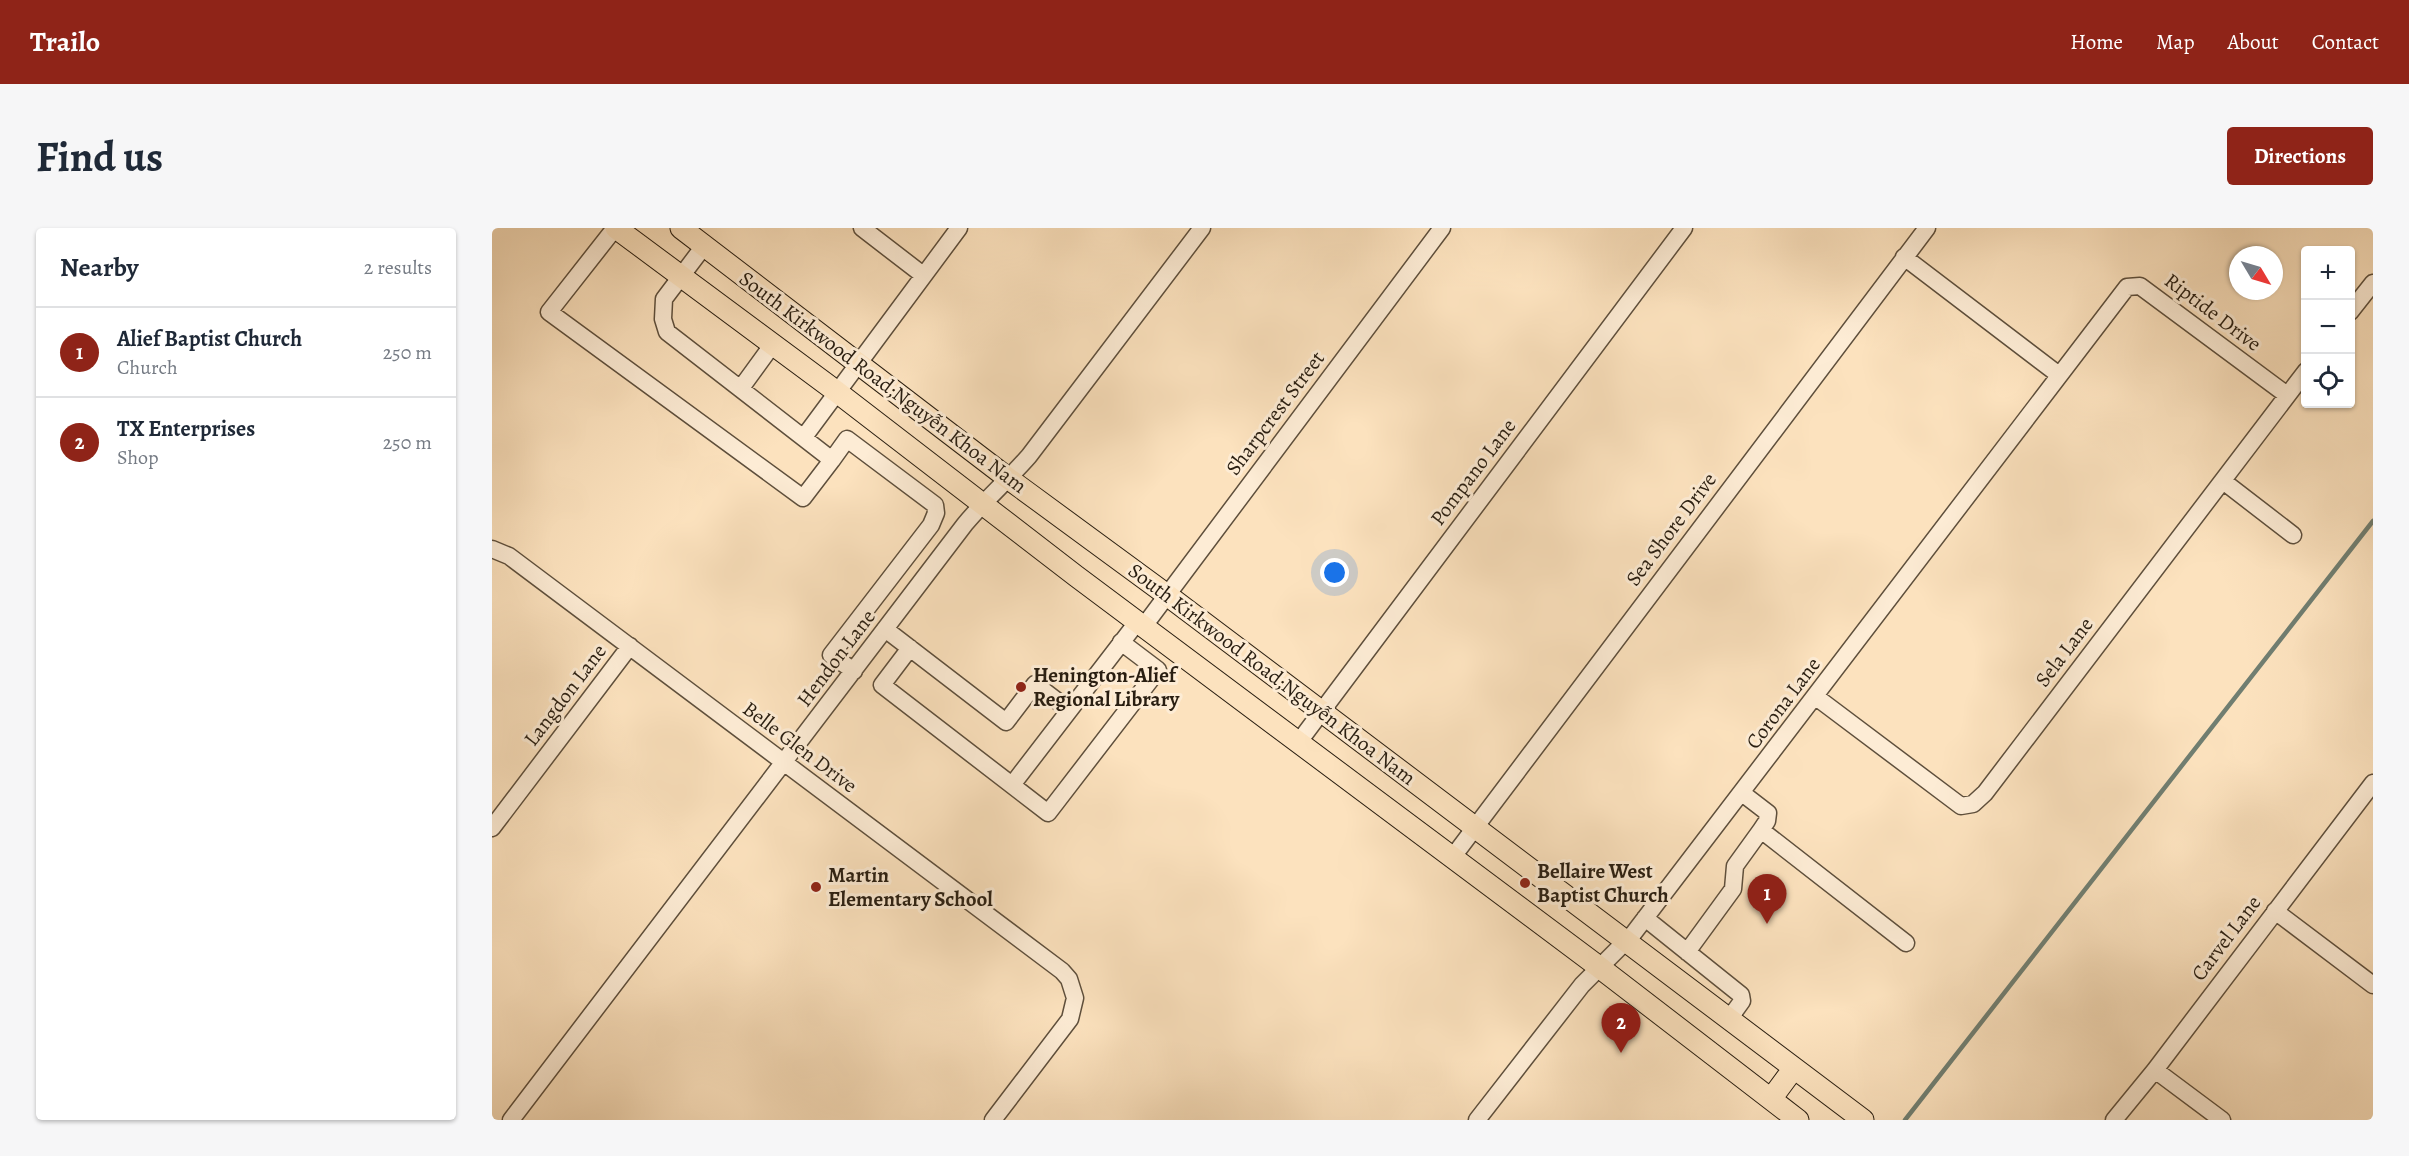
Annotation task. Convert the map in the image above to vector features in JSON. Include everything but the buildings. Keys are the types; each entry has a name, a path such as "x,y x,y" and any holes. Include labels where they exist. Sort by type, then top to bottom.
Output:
{"main road":[{"name":"South Kirkwood Road;Nguyễn Khoa Nam","path":"616,228 1599,967 1798,1120"},
{"name":"South Kirkwood Road;Nguyễn Khoa Nam","path":"681,228 1009,479 1167,595 1862,1119"},
{"path":"1771,1100 1794,1068"}],"street":[{"path":"616,228 549,312 803,498 847,439 935,505 936,513 931,525 831,655 854,671"},
{"path":"862,228 922,275"},
{"path":"804,437 959,228"},
{"name":"Hendon Lane","path":"511,1120 784,764 952,540 981,504 1009,479 1029,456 1202,228"},
{"name":"Sharpcrest Street","path":"1012,785 1121,642 1167,595 1442,228"},
{"name":"Pompano Lane","path":"1298,742 1684,228"},
{"name":"Sea Shore Drive","path":"1452,858 1927,228"},
{"path":"704,246 664,299 663,319 667,332 832,460"},
{"path":"1904,257 2059,375"},
{"path":"2355,306 2373,283"},
{"name":"Riptide Drive","path":"2113,305 2127,287 2140,286 2287,395"},
{"name":"Corona Lane","path":"1478,1120 1569,1000 1599,967 1627,942 2113,305"},
{"path":"741,388 773,344"},
{"name":"Sela Lane","path":"1816,697 1960,806 1973,804 1985,793 2301,377"},
{"path":"2223,481 2293,534"},
{"path":"931,525 952,540"},
{"name":"Belle Glen Drive","path":"492,549 509,556 1062,971 1073,988 1074,1009 1070,1019 993,1120"},
{"path":"885,630 1006,722 1035,684 1069,710"},
{"path":"910,648 882,685 1048,813 1158,670 1121,642"},
{"name":"Langdon Lane","path":"492,828 630,646"},
{"name":"Carvel Lane","path":"2114,1120 2156,1070 2373,783"},
{"path":"1687,952 1733,890 1735,866 1767,820 1768,813 1742,793"},
{"path":"1761,830 1906,943"},
{"path":"2275,911 2373,985"},
{"path":"1645,918 1741,995 1742,1001 1729,1019"},
{"path":"2156,1070 2222,1120"}],"waterway":[{"path":"1905,1120 2373,521"}],"place":[{"name":"Henington-Alief Regional Library","path":"1021,687"},
{"name":"Bellaire West Baptist Church","path":"1525,883"},
{"name":"Martin Elementary School","path":"816,887"},
{"name":"Alief Baptist Church","path":"1767,924"},
{"name":"TX Enterprises","path":"1621,1053"}]}
